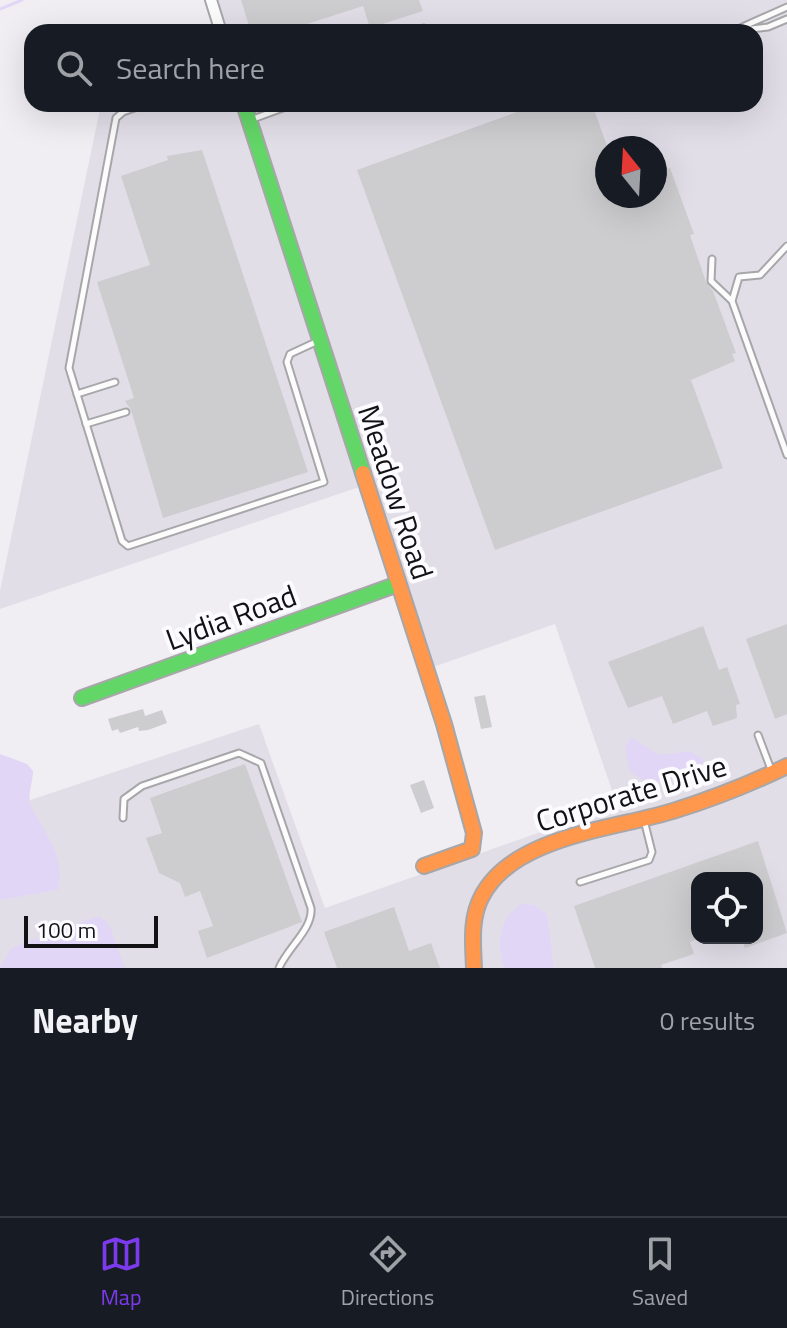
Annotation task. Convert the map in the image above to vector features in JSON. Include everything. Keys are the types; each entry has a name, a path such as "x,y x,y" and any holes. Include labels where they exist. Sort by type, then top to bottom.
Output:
{"street":[{"path":"211,0 218,24"},
{"name":"Meadow Road","path":"246,112 444,724 474,833 472,849 424,866"},
{"name":"Lydia Road","path":"82,698 398,584"},
{"name":"Corporate Drive","path":"474,968 471,933 474,917 487,888 504,868 537,848 711,799 787,766"}],"lane":[{"path":"749,24 787,7"},
{"path":"763,28 787,19"},
{"path":"123,112 116,118 111,137 69,368 122,541 128,546 324,482 287,362 290,354 320,341"},
{"path":"249,121 273,112"},
{"path":"732,301 739,277 760,275 787,246"},
{"path":"712,259 711,281 732,301 787,455"},
{"path":"77,394 115,382"},
{"path":"86,424 126,412"},
{"path":"758,735 772,773"},
{"path":"123,818 124,799 142,786 239,753 261,763 311,908 309,925 289,946 279,968"},
{"path":"580,882 649,860 652,852 643,819"}],"shaded area":[{"path":"214,0 787,0 787,968 0,968 0,810 259,724 325,908 617,805 555,624 422,671 362,486 0,609 0,591 99,112 763,112 763,24 222,24"},
{"path":"631,737 659,755 691,751 705,761 691,773 650,784 630,772 625,748"},
{"path":"0,754 27,764 33,771 30,804 57,856 58,890 0,900"},
{"path":"521,904 534,905 547,914 554,968 504,968 500,950 503,925"},
{"path":"99,916 109,924 125,968 0,968 11,948"}],"building":[{"path":"241,0 419,0 423,11 382,24 369,24 363,6 307,24 248,24"},
{"path":"517,112 595,112 603,136 595,136 595,208 667,208 667,169 670,168 694,234 690,235 706,282 713,291 736,353 732,354 735,361 691,380 723,468 495,550 357,170"},
{"path":"202,150 308,472 163,518 131,410 125,401 134,398 97,282 150,265 121,176 168,160 167,156"},
{"path":"787,624 787,714 775,719 746,639"},
{"path":"703,626 719,670 727,667 740,704 736,705 737,718 713,726 707,711 673,724 662,696 628,708 608,662"},
{"path":"485,695 492,727 481,729 474,697"},
{"path":"143,709 145,716 162,710 167,723 148,730 139,731 138,727 120,733 118,729 112,731 108,719"},
{"path":"245,764 302,922 207,958 198,931 213,926 200,891 185,897 180,883 159,873 146,838 162,833 150,798"},
{"path":"424,780 434,808 421,813 410,785"},
{"path":"758,841 787,933 763,942 763,872 691,872 690,942 694,954 661,965 662,968 595,968 574,906"},
{"path":"394,907 409,951 431,943 440,968 337,968 324,932"}],"waterway":[{"path":"0,9 22,0"}],"traffic: fast":[{"path":"247,112 363,473"},
{"path":"82,698 398,584"}],"traffic: slow":[{"path":"363,473 444,724 474,833 472,849 424,866"},
{"path":"474,968 473,931 478,904 497,876 517,860 567,838 702,801 787,766"}]}
